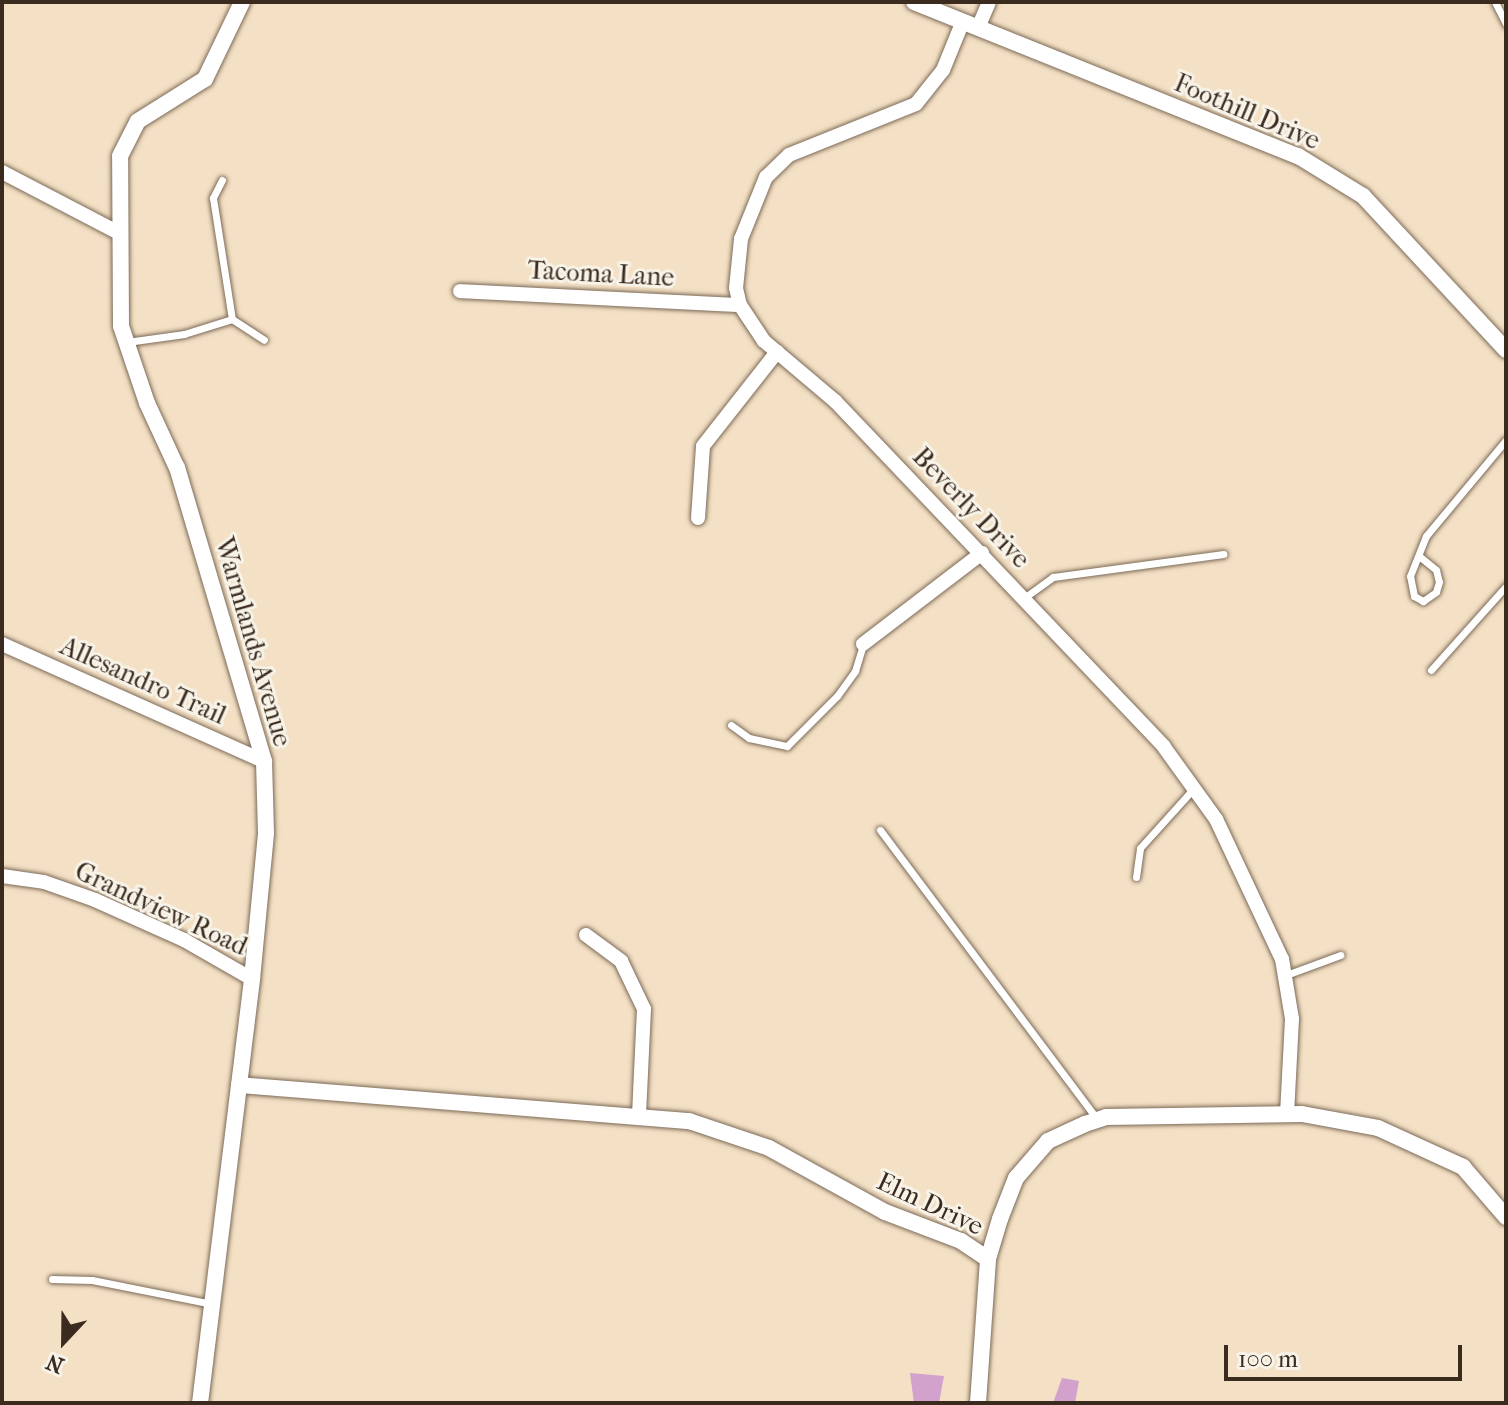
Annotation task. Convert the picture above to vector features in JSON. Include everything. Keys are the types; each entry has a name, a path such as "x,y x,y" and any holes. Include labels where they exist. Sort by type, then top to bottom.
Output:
{"street":[{"name":"Warmlands Avenue","path":"200,1403 252,979 266,833 264,761 177,468 121,326 120,156 138,121 205,79 242,2"},
{"name":"Foothill Drive","path":"914,2 1298,156 1363,196 1506,350"},
{"path":"740,305 736,288 741,239 766,177 789,155 916,104 989,2"},
{"path":"2,172 119,233"},
{"name":"Tacoma Lane","path":"460,291 740,305"},
{"name":"Beverly Drive","path":"740,305 777,352 835,401 1164,747 1216,819 1285,975 1292,1019 1287,1115"},
{"path":"698,518 703,446 777,352"},
{"path":"863,644 982,553"},
{"name":"Allesandro Trail","path":"2,644 264,761"},
{"name":"Grandview Road","path":"2,876 44,882 95,900 184,940 252,979"},
{"path":"586,935 621,961 644,1009 639,1114"},
{"name":"Elm Drive","path":"239,1085 639,1114 743,1137 885,1212 961,1241 988,1259 1016,1178 1048,1141 1097,1120 1287,1115 1378,1128 1463,1167 1506,1217"},
{"path":"978,1403 988,1259"}],"lane":[{"path":"1495,2 1506,24"},
{"path":"222,180 213,198 232,319 264,340"},
{"path":"127,342 184,334 232,319"},
{"path":"1419,556 1436,570 1439,582 1436,592 1423,601 1410,588 1419,556 1440,515 1506,440"},
{"path":"1024,598 1053,577 1223,554"},
{"path":"1431,670 1506,586"},
{"path":"731,725 749,738 787,746 837,696 855,671 863,644"},
{"path":"1136,877 1140,848 1194,788"},
{"path":"880,830 1097,1120"},
{"path":"1285,975 1340,955"},
{"path":"52,1279 92,1280 212,1304"}],"building":[{"path":"910,1373 944,1376 939,1403 914,1403"},
{"path":"1062,1378 1079,1381 1075,1403 1053,1403"}]}
